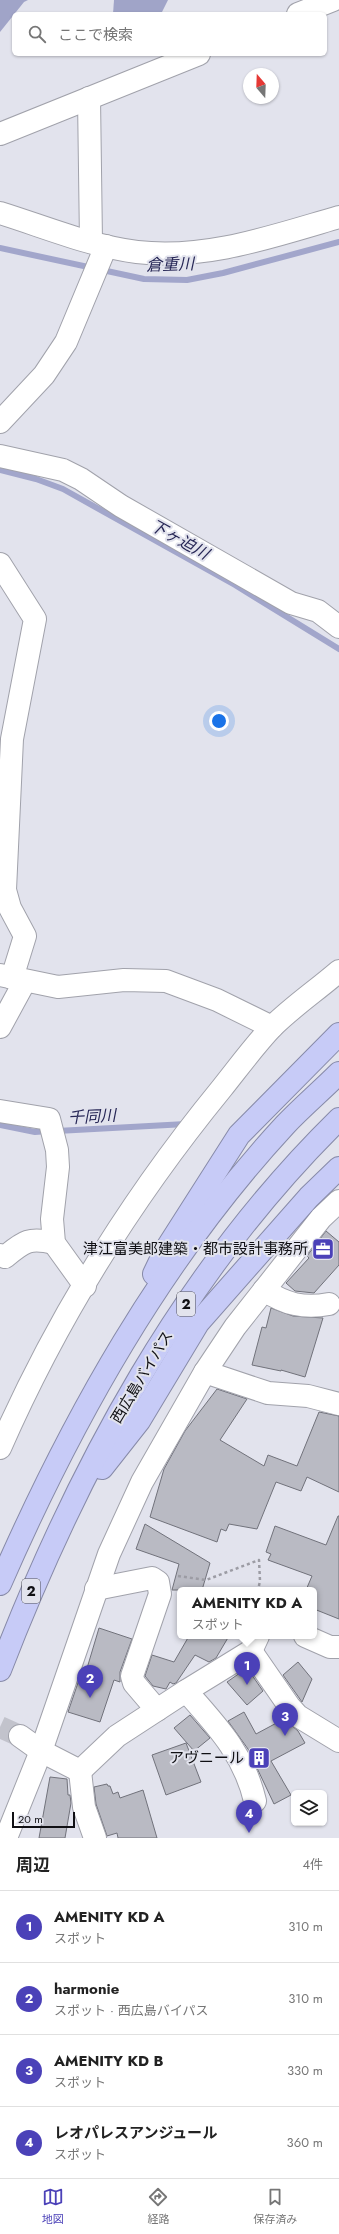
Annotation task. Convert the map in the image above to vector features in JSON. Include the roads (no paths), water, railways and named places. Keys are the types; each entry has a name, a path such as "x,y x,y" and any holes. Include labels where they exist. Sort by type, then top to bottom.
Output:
{"highway":[{"name":"2","path":"110,1365 165,1251 239,1135 339,1034"},
{"name":"2","path":"0,1584 44,1487 71,1433 110,1365 170,1269 230,1190 286,1125 339,1073"},
{"name":"西広島バイパス","path":"0,1670 26,1602 66,1513 158,1347 207,1272 256,1208 308,1150 339,1119"},
{"name":"2","path":"66,1513 139,1421 198,1323 309,1197 339,1168"}],"street":[{"path":"303,12 333,0"},
{"path":"0,134 194,56"},
{"path":"0,422 44,375 66,342 98,257 89,98"},
{"path":"0,213 98,257 204,252 244,244 339,217"},
{"path":"0,456 63,470 81,479 142,518 291,603 318,611 339,627"},
{"path":"0,564 35,619 8,704 12,739 4,880 7,900 25,936 12,978 0,1027"},
{"path":"0,1448 27,1386 112,1238 146,1185 191,1126 272,1027 339,971"},
{"path":"12,978 58,987 124,980 166,981 217,1000 272,1027"},
{"path":"0,1111 50,1119 58,1167 52,1219 54,1243 85,1286"},
{"path":"6,1838 41,1751 109,1554 142,1482 205,1372 235,1327 321,1218 339,1201"},
{"path":"0,1256 5,1257 25,1242 35,1239 54,1243"},
{"path":"264,1290 276,1298 300,1306 329,1304"},
{"path":"205,1372 268,1393 308,1396 339,1404"},
{"path":"96,1589 152,1578 158,1582 160,1594 132,1676 134,1683 158,1710"},
{"path":"313,1639 330,1647 339,1647"},
{"path":"80,1771 117,1736 158,1710 255,1643 289,1706 298,1716 339,1741"},
{"path":"186,1690 220,1729 242,1762 255,1801"},
{"path":"20,1736 41,1751 80,1771"},
{"path":"80,1771 82,1800 94,1838"}],"waterway":[{"name":"倉重川","path":"0,248 144,279 187,280 223,273 339,242"},
{"name":"下ヶ迫川","path":"0,470 36,479 63,489 235,585 339,649"},
{"name":"千同川","path":"57,1131 186,1124"},
{"name":"千同川","path":"0,1125 35,1132 48,1131"}],"tunnel":[{"path":"0,1727 20,1736"}],"place":[{"name":"津江富美郎建築・都市設計事務所","path":"323,1249"},
{"name":"AMENITY KD A","path":"247,1685"},
{"name":"harmonie","path":"90,1698"},
{"name":"AMENITY KD B","path":"285,1736"},
{"name":"アヴニール","path":"259,1758"},
{"name":"レオパレスアンジュール","path":"249,1833"}]}
